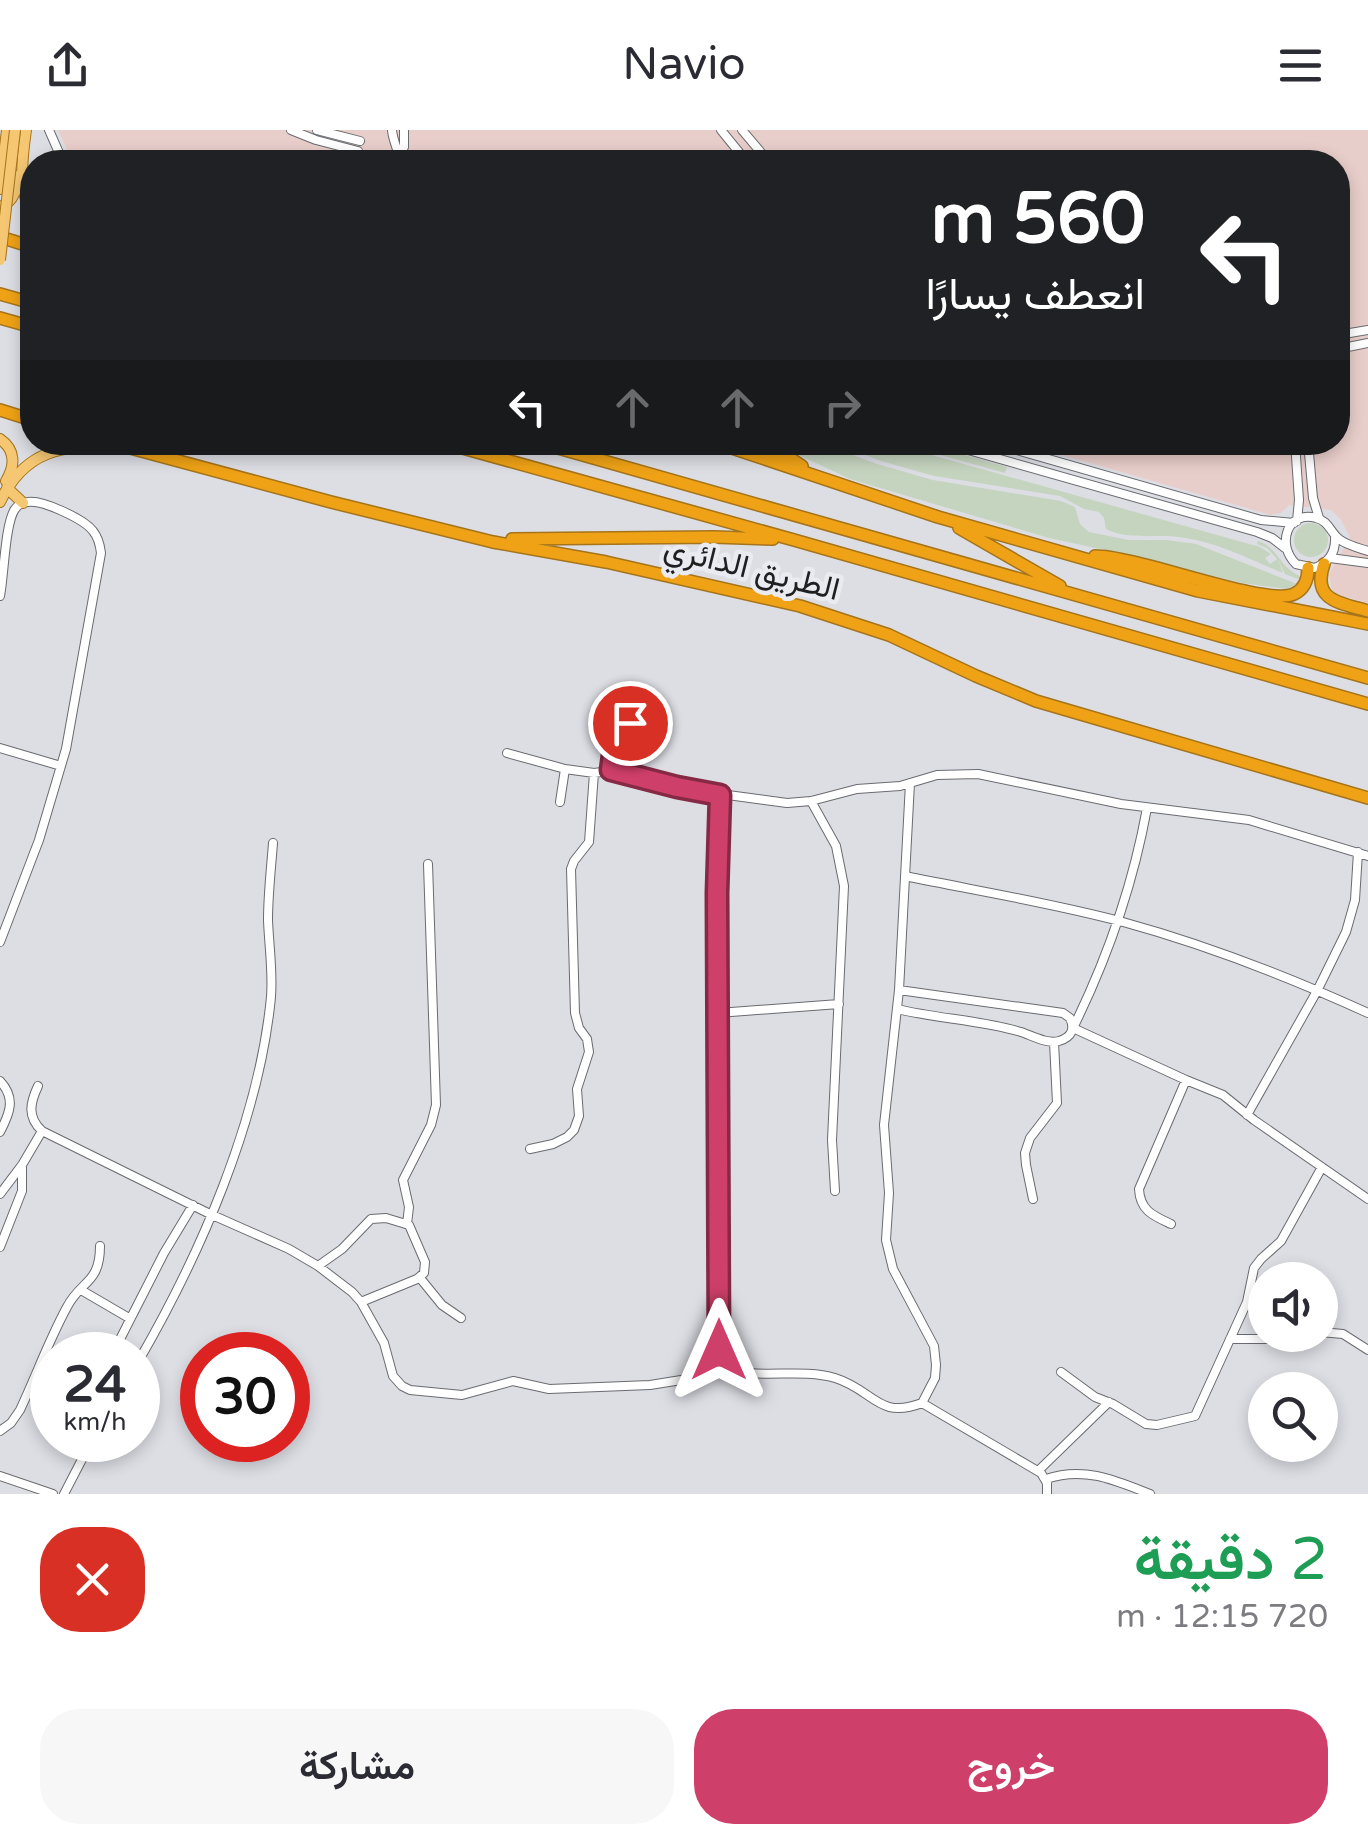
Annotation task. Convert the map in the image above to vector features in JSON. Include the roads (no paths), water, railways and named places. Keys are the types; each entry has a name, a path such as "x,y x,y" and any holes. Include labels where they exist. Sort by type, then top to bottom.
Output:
{"highway":[{"name":"الطريق الدائري","path":"153,455 493,542 687,579 830,615 899,639 1036,700 1368,798"},
{"name":"الطريق الدائري","path":"488,455 1368,704"},
{"name":"الطريق الدائري","path":"583,455 1368,678"},
{"path":"753,455 938,517 1217,596 1368,624"},
{"path":"784,455 813,475"},
{"path":"938,517 1072,594"},
{"path":"493,542 714,536 794,540"},
{"path":"1083,558 1120,559 1284,596 1302,588 1308,568"},
{"path":"1327,561 1321,580 1327,595 1340,604 1368,611"}],"main road":[{"path":"0,189 11,130"},
{"path":"0,260 11,130"},
{"path":"24,148 26,130"},
{"path":"0,206 15,194 20,168"},
{"path":"0,439 10,448 13,459 0,502"},
{"path":"4,489 25,466 43,455"},
{"path":"4,489 23,503"}],"street":[{"path":"292,130 316,140 359,146 317,130"},
{"path":"720,130 737,150"},
{"path":"742,130 760,150"},
{"path":"986,455 1258,532 1285,548 1291,560 1308,568 1327,561 1368,563"},
{"path":"1034,455 1261,520 1295,522 1319,518 1335,536 1336,544 1327,561"},
{"path":"1285,548 1299,500 1296,455"},
{"path":"1309,455 1319,518"},
{"path":"0,596 10,524 13,513 23,503 35,502 83,522 99,541 101,553 61,766 39,840 0,942"},
{"path":"1335,536 1368,550"},
{"path":"611,770 620,730 630,723 648,720"},
{"path":"0,748 61,766"},
{"path":"506,753 565,769 594,773 611,770 720,795 787,802 812,801 947,774 978,774 1147,808 1249,820 1368,856"},
{"path":"560,802 565,769"},
{"path":"530,1149 567,1137 579,1116 577,1089 589,1048 575,1014 571,869 590,842 594,773"},
{"path":"720,795 720,1354 727,1365 743,1373 835,1378 891,1409 906,1409 922,1403 934,1378 936,1359 934,1346 893,1270 886,1240 889,1192 884,1125 899,990 910,783"},
{"path":"812,801 833,838 845,898 832,1140 835,1190"},
{"path":"897,1010 998,1026 1054,1042 1068,1037 1119,921 1147,808"},
{"path":"155,1332 210,1214 248,1113 264,1046 272,976 268,908 272,844"},
{"path":"1247,1115 1317,991 1350,922 1358,852"},
{"path":"408,1224 403,1180 431,1125 436,1105 428,864"},
{"path":"905,876 1119,921 1229,956 1368,1013"},
{"path":"899,990 1063,1014 1072,1020 1074,1028"},
{"path":"718,1014 839,1004"},
{"path":"1074,1028 1223,1095 1368,1199"},
{"path":"1033,1199 1026,1153 1030,1138 1057,1103 1054,1042"},
{"path":"1171,1224 1146,1210 1139,1189 1186,1080"},
{"path":"0,1081 8,1090 11,1104 0,1132"},
{"path":"38,1086 30,1110 42,1131 288,1249 352,1292 384,1343 393,1376 410,1390 462,1395 513,1381 549,1389 650,1385 700,1378 727,1365"},
{"path":"0,1194 42,1131"},
{"path":"0,1247 22,1191 22,1165"},
{"path":"1061,1372 1091,1395 1142,1423 1192,1417 1200,1409 1249,1297 1257,1263 1280,1240 1322,1167"},
{"path":"193,1206 190,1224 197,1244"},
{"path":"318,1266 342,1249 371,1219 408,1224 426,1262 425,1271 420,1278 361,1302"},
{"path":"123,1332 164,1253 190,1224"},
{"path":"0,1431 20,1410 67,1306 96,1272 100,1246"},
{"path":"420,1278 442,1305 461,1318"},
{"path":"81,1290 129,1318"},
{"path":"1338,1334 1368,1350"},
{"path":"1230,1339 1248,1339"},
{"path":"1038,1471 1109,1402"},
{"path":"922,1403 1038,1471 1046,1480 1047,1494"},
{"path":"64,1494 80,1462"},
{"path":"1046,1480 1073,1473 1106,1477 1150,1494"},
{"path":"0,1476 53,1494"}]}
